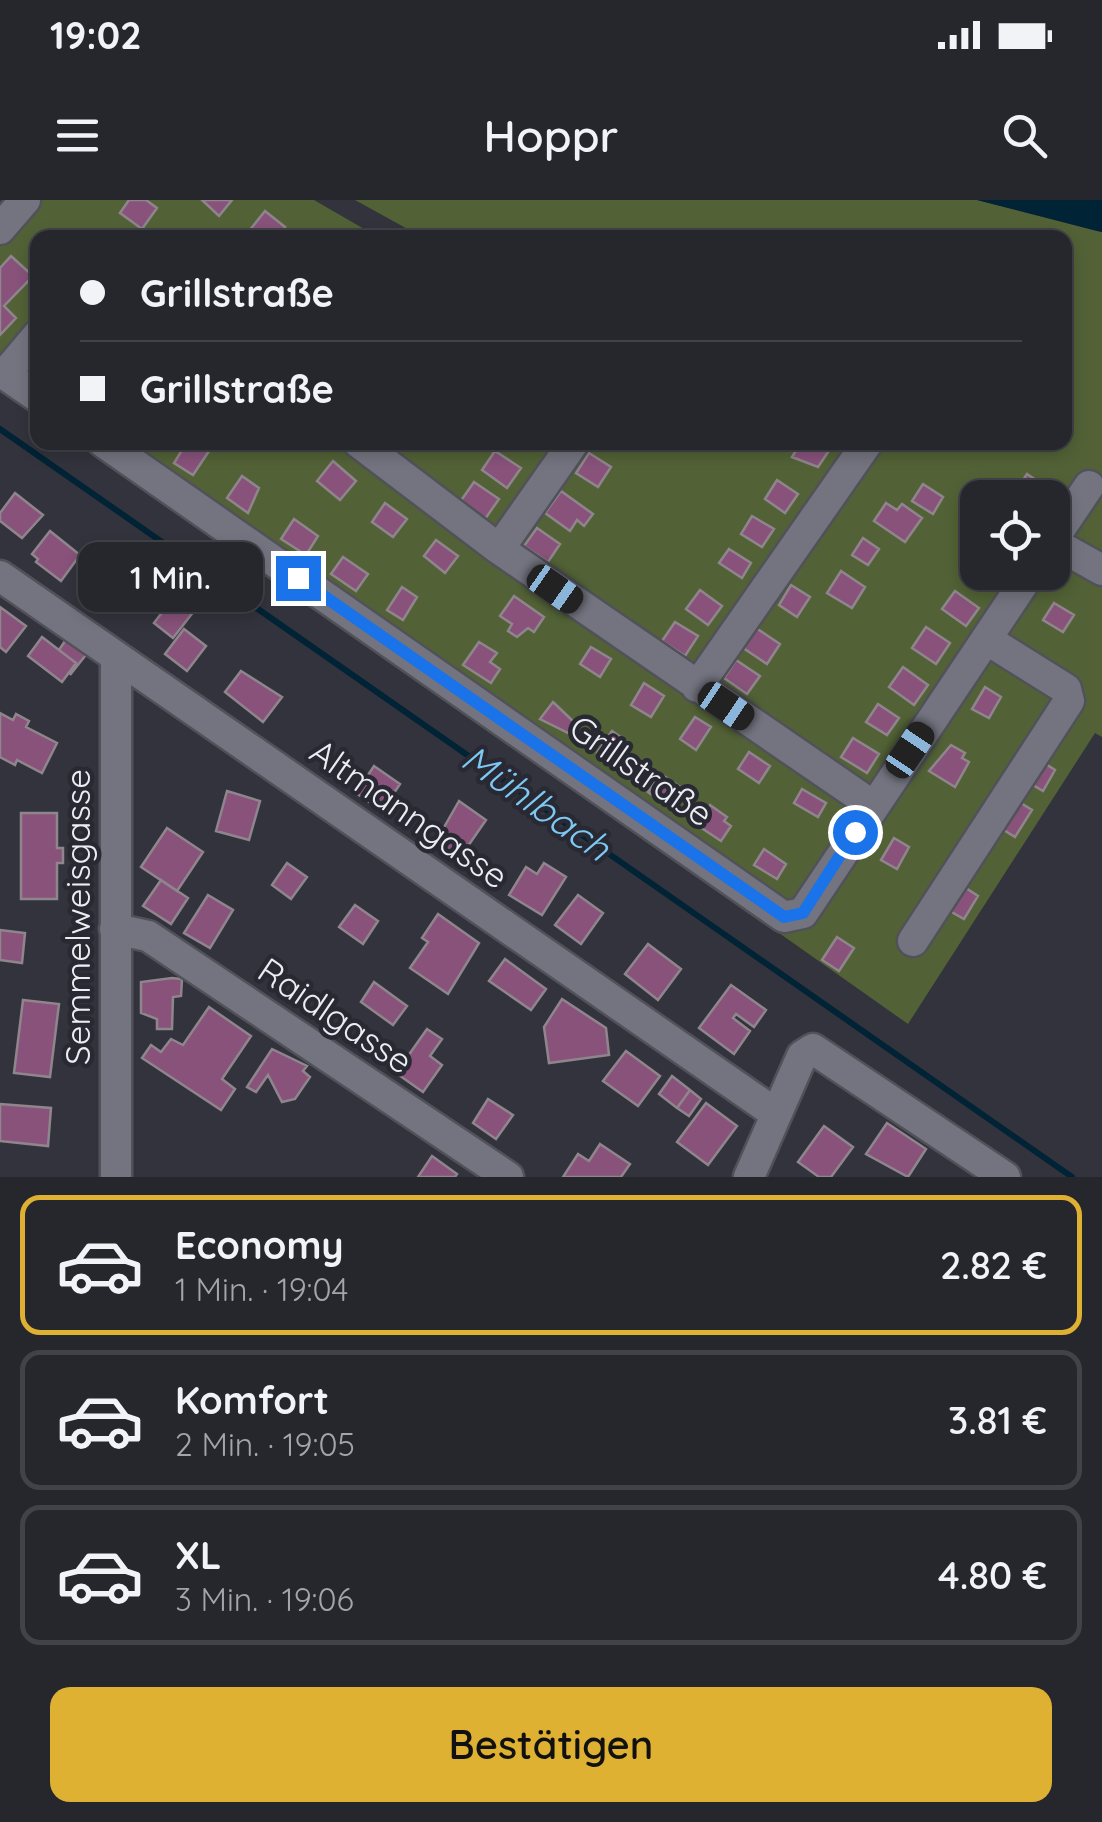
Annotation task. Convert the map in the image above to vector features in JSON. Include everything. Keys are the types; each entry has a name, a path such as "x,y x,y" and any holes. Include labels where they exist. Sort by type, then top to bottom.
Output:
{"street":[{"path":"0,229 25,200"},
{"path":"30,343 2,373 30,391"},
{"name":"Grillstraße","path":"115,450 784,917 803,913 1019,590"},
{"path":"368,450 499,550 872,805"},
{"path":"499,550 568,450"},
{"path":"696,687 862,450"},
{"path":"1070,515 1089,486"},
{"path":"1070,552 1102,570"},
{"name":"Altmanngasse","path":"0,576 775,1113"},
{"path":"913,941 1069,701 1066,689 986,639"},
{"name":"Semmelweisgasse","path":"116,656 115,929 122,1173"},
{"name":"Raidlgasse","path":"115,929 148,936 508,1177"},
{"path":"749,1177 802,1056 813,1050 1005,1177"}],"green space":[{"path":"29,200 314,200 366,230 30,230 30,404 0,383 0,231"},
{"path":"355,200 977,200 1102,232 1102,737 1095,733 908,1024 95,450 1072,450 1072,230 409,230"}],"water":[{"path":"977,200 1102,200 1102,232 1097,231"}],"building":[{"path":"129,200 146,200 157,208 142,229 120,213"},
{"path":"202,200 232,200 219,216"},
{"path":"265,211 285,227 283,230 250,230"},
{"path":"11,256 30,273 30,279 4,306 16,318 0,335 0,268"},
{"path":"182,450 209,451 193,475 174,463"},
{"path":"796,450 828,452 818,467 792,457"},
{"path":"495,451 521,468 507,488 482,470"},
{"path":"589,453 611,467 598,487 576,473"},
{"path":"333,461 356,481 340,500 317,481"},
{"path":"242,476 259,488 248,513 227,498"},
{"path":"777,480 798,494 785,513 765,499"},
{"path":"474,482 499,499 485,519 460,502"},
{"path":"923,484 943,497 933,514 912,501"},
{"path":"561,491 593,514 584,526 577,520 570,531 545,513"},
{"path":"15,493 43,515 22,538 0,521 0,513"},
{"path":"385,503 407,519 393,537 372,522"},
{"path":"886,503 897,510 902,504 922,518 905,542 874,521"},
{"path":"752,516 774,529 762,547 741,534"},
{"path":"294,519 318,536 306,555 281,539"},
{"path":"537,528 560,544 548,562 524,546"},
{"path":"50,531 80,555 61,581 36,562 38,559 32,554"},
{"path":"863,538 879,549 868,565 852,555"},
{"path":"436,540 458,556 445,573 424,556"},
{"path":"729,549 751,563 742,578 719,563"},
{"path":"343,557 368,574 356,591 331,574"},
{"path":"138,560 198,606 173,638 154,623 167,606 126,575"},
{"path":"841,571 865,587 852,608 827,593"},
{"path":"791,585 810,597 797,617 779,605"},
{"path":"402,587 417,597 403,620 387,610"},
{"path":"700,590 722,606 708,625 686,609"},
{"path":"955,591 979,608 966,626 942,609"},
{"path":"514,596 544,617 534,632 528,628 517,637 508,631 512,624 500,616"},
{"path":"1054,603 1074,615 1063,632 1043,620"},
{"path":"0,607 26,626 6,652 0,647"},
{"path":"675,622 698,636 685,656 662,641"},
{"path":"926,627 950,643 936,664 912,648"},
{"path":"756,628 780,644 767,664 743,648"},
{"path":"184,629 206,646 187,671 165,654"},
{"path":"69,635 89,651 70,675 76,663 59,650"},
{"path":"42,637 76,663 62,682 28,656"},
{"path":"479,642 497,653 490,662 500,669 491,683 463,665"},
{"path":"591,647 611,659 600,677 580,664"},
{"path":"736,660 760,676 747,694 724,678"},
{"path":"903,667 928,685 914,705 889,687"},
{"path":"241,671 282,697 263,722 225,692"},
{"path":"644,683 664,696 651,717 631,705"},
{"path":"985,687 1001,697 989,718 972,709"},
{"path":"553,702 575,723 568,733 540,719"},
{"path":"878,704 899,718 887,735 866,722"},
{"path":"0,713 13,720 16,714 29,721 26,727 57,743 42,773 17,760 15,765 0,757"},
{"path":"695,717 711,727 696,750 680,739"},
{"path":"612,731 629,743 614,764 597,753"},
{"path":"853,738 879,754 867,773 841,757"},
{"path":"951,745 965,753 962,758 969,762 955,787 929,771"},
{"path":"749,752 770,766 759,783 738,769"},
{"path":"1041,761 1055,770 1043,791 1028,782"},
{"path":"374,766 400,784 382,811 356,793"},
{"path":"661,774 679,786 665,805 648,792"},
{"path":"802,789 826,803 818,817 794,803"},
{"path":"227,791 260,801 249,840 216,831"},
{"path":"1016,800 1032,810 1015,837 999,827"},
{"path":"459,801 486,820 459,859 435,843"},
{"path":"710,805 727,817 724,821 731,826 721,841 697,825"},
{"path":"21,813 57,813 57,848 63,848 63,863 57,863 57,899 21,899"},
{"path":"167,828 203,852 177,891 141,867"},
{"path":"894,838 909,847 897,869 881,860"},
{"path":"764,849 786,864 777,879 754,865"},
{"path":"287,863 307,877 291,899 272,885"},
{"path":"544,863 566,877 542,915 509,895 526,867 537,874"},
{"path":"161,880 188,898 171,924 143,906"},
{"path":"958,883 978,896 964,919 943,907"},
{"path":"208,895 233,910 210,948 184,933"},
{"path":"578,895 603,913 581,944 555,925"},
{"path":"355,905 378,921 363,944 339,927"},
{"path":"438,914 479,943 448,994 410,968 428,942 422,938"},
{"path":"0,930 25,933 22,963 0,960"},
{"path":"837,937 854,948 839,971 822,960"},
{"path":"648,944 681,969 658,1000 625,974"},
{"path":"505,959 546,989 531,1010 489,981"},
{"path":"182,979 181,996 173,997 172,1029 157,1029 157,1019 141,1013 141,982"},
{"path":"374,982 407,1006 393,1025 361,1002"},
{"path":"731,985 766,1010 754,1027 736,1014 733,1018 750,1031 734,1054 699,1028"},
{"path":"562,999 606,1028 609,1055 549,1063 544,1027"},
{"path":"23,1000 59,1004 50,1077 14,1073"},
{"path":"209,1007 251,1036 222,1079 235,1089 221,1110 142,1058 151,1045 161,1052 171,1039 183,1045"},
{"path":"427,1029 442,1039 430,1056 442,1065 423,1092 396,1073"},
{"path":"272,1049 307,1066 303,1071 310,1077 295,1099 282,1102 268,1075 256,1092 247,1087"},
{"path":"626,1051 660,1076 638,1106 603,1081"},
{"path":"672,1076 690,1090 677,1108 659,1094"},
{"path":"690,1090 701,1099 689,1116 677,1108"},
{"path":"488,1099 513,1115 496,1139 473,1123"},
{"path":"706,1103 737,1126 708,1165 677,1142"},
{"path":"0,1104 51,1108 48,1146 0,1141"},
{"path":"887,1123 926,1149 908,1177 866,1154"},
{"path":"824,1126 853,1147 831,1177 819,1177 798,1162"},
{"path":"600,1144 630,1164 621,1177 563,1177 578,1154 589,1161"},
{"path":"432,1156 457,1174 455,1177 418,1177"}],"waterway":[{"name":"Mühlbach","path":"0,429 30,450"},
{"name":"Mühlbach","path":"30,450 1072,1177"}],"route":[{"path":"298,578 784,917 803,913 855,832"}]}
